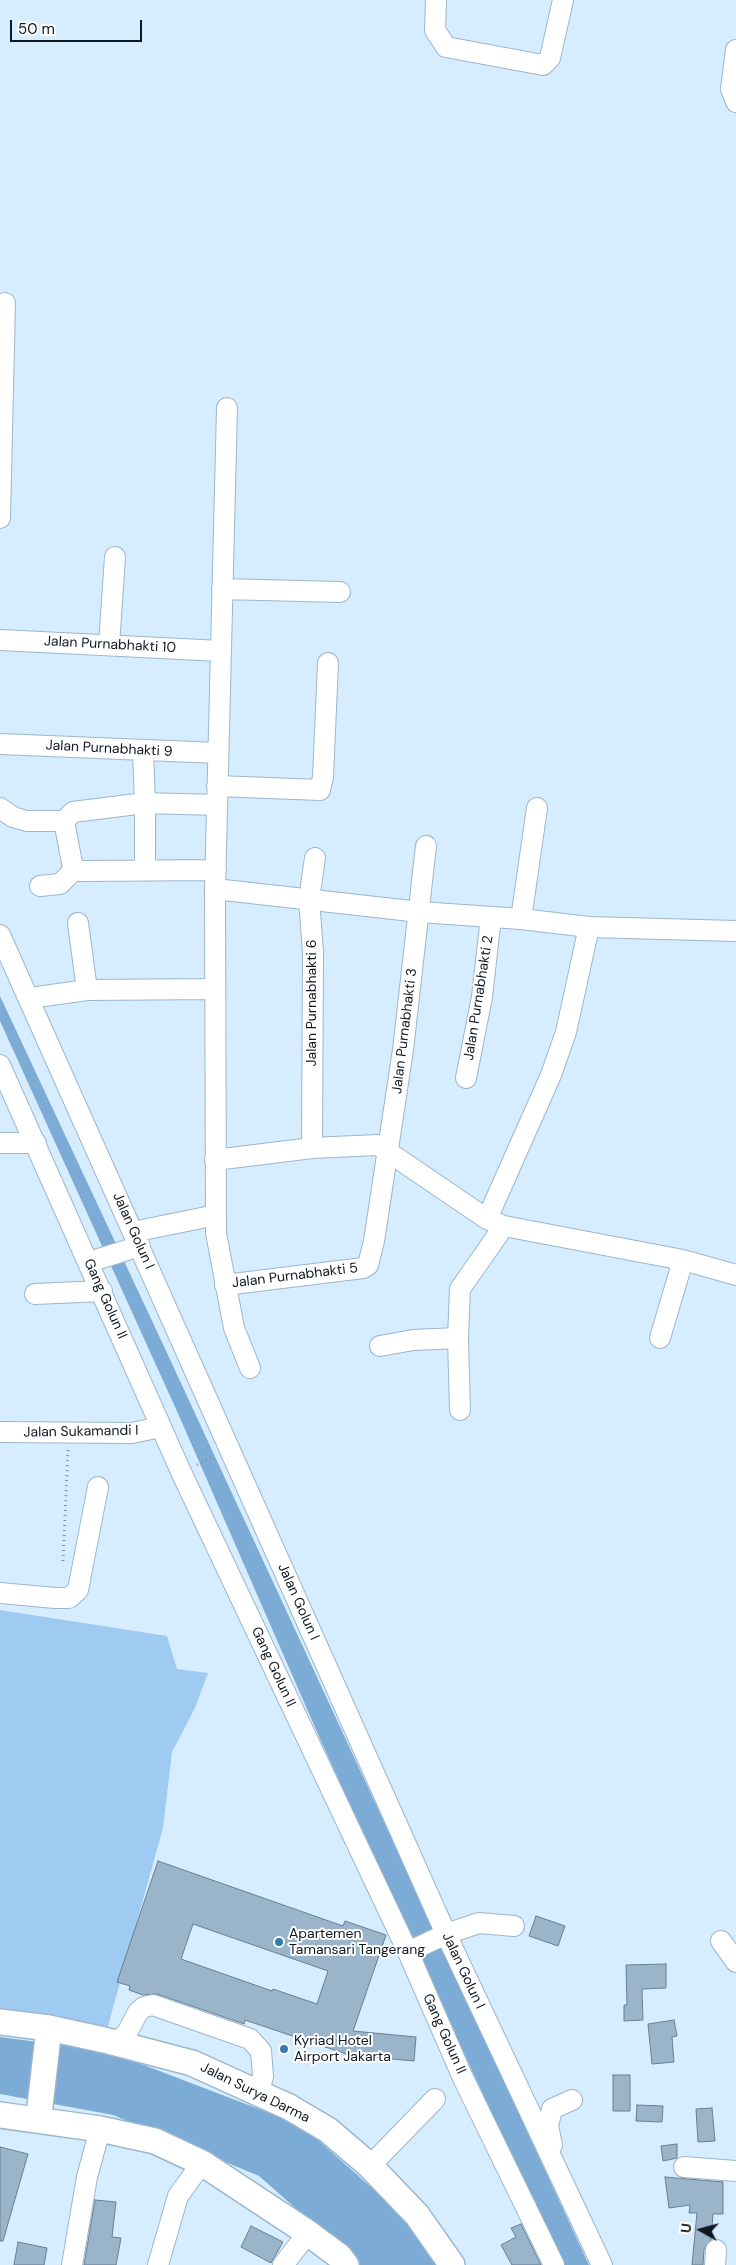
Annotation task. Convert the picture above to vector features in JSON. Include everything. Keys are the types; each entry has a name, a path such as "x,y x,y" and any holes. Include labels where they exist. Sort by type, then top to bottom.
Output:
{"main road":[{"name":"Jalan Surya Darma","path":"0,2022 49,2034 116,2042 192,2063 289,2107 328,2130 370,2166 416,2215 452,2265"},
{"path":"40,2104 49,2034"},
{"path":"0,2115 28,2110 40,2104"},
{"path":"40,2104 52,2116 75,2125"},
{"path":"0,2115 100,2129 155,2141 202,2163 308,2233 339,2256 346,2265"}],"street":[{"path":"436,0 435,30 446,47 543,65 550,58 563,0"},
{"path":"736,50 731,89 736,102"},
{"path":"0,518 5,303"},
{"path":"227,408 215,879 216,1233 234,1328 250,1368"},
{"path":"109,645 115,557"},
{"path":"222,590 340,592"},
{"name":"Jalan Purnabhakti 10","path":"0,640 220,651"},
{"path":"0,808 13,817 27,821 64,821 74,812 146,803 217,795 320,790 323,777 328,663"},
{"name":"Jalan Purnabhakti 9","path":"0,744 218,753"},
{"path":"143,751 146,803 145,870"},
{"path":"521,919 537,808"},
{"path":"64,821 72,864 75,869 81,871 145,870 215,879 308,899 420,912 521,919 589,927 736,931"},
{"name":"Jalan Purnabhakti 3","path":"388,1151 403,1050 426,846"},
{"name":"Jalan Purnabhakti 6","path":"312,1148 313,952 308,899 315,858"},
{"path":"40,886 60,884 75,869"},
{"name":"Jalan Purnabhakti 2","path":"466,1078 482,997 491,917"},
{"path":"78,923 87,990"},
{"path":"460,1410 458,1338 460,1290 496,1223 551,1075 566,1032 589,927"},
{"name":"Jalan Golun I","path":"0,935 30,998 132,1243 443,1935 602,2265"},
{"path":"30,998 87,990 215,989"},
{"name":"Gang Golun II","path":"0,1065 93,1261 102,1291 161,1428 410,1951 464,2078 554,2265"},
{"path":"0,1143 36,1143"},
{"path":"215,1160 312,1148 378,1145 496,1223 683,1260 736,1275"},
{"name":"Jalan Purnabhakti 5","path":"225,1285 363,1268 368,1265 374,1241 388,1151"},
{"path":"93,1261 132,1243 216,1215"},
{"path":"660,1338 683,1260"},
{"path":"36,1294 102,1291"},
{"path":"380,1346 413,1340 458,1338"},
{"name":"Jalan Sukamandi I","path":"0,1432 132,1434 161,1428"},
{"path":"0,1593 69,1598 78,1590 98,1487"},
{"path":"410,1951 443,1935 479,1922 514,1926"},
{"path":"721,1941 736,1962"},
{"path":"116,2042 127,2033 138,2012 144,2007 153,2005 250,2039 261,2051 263,2076 259,2093"},
{"path":"370,2166 435,2099"},
{"path":"548,2150 551,2148 553,2141 548,2126 552,2109 572,2100"},
{"path":"72,2265 87,2177 100,2129"},
{"path":"158,2265 178,2196 187,2181 202,2163"},
{"path":"684,2168 736,2171"},
{"path":"283,2265 308,2233"}],"path":[{"path":"63,1564 68,1433"},
{"path":"190,1469 220,1453"}],"shaded area":[{"path":"0,996 589,2265 562,2265 321,1741 180,1418 0,1021"},
{"path":"0,1610 167,1636 177,1669 208,1673 195,1708 172,1752 163,1828 104,2040 0,2026"},
{"path":"0,2037 107,2051 301,2125 426,2236 443,2265 360,2265 259,2176 113,2115 0,2094"}],"building":[{"path":"158,1861 343,1926 345,1921 386,1935 353,2031 416,2037 414,2061 349,2055 245,2020 244,2024 157,1994 143,1995 129,1990 130,1986 117,1982","holes":["193,1924 328,1971 317,2004 273,1989 272,1991 181,1959"]},
{"path":"536,1916 565,1926 558,1946 529,1936"},
{"path":"666,1964 666,1988 642,1989 643,2020 624,2021 624,2005 627,2005 626,1965"},
{"path":"674,2020 677,2036 672,2037 674,2062 652,2064 648,2024"},
{"path":"613,2075 630,2075 630,2111 613,2111"},
{"path":"637,2105 663,2106 662,2122 636,2121"},
{"path":"712,2108 715,2141 698,2142 696,2109"},
{"path":"677,2144 677,2158 663,2161 661,2146"},
{"path":"0,2147 28,2154 3,2241 0,2241"},
{"path":"665,2177 723,2182 723,2214 713,2214 711,2240 704,2249 703,2265 692,2265 697,2213 689,2213 690,2205 669,2208"},
{"path":"95,2200 116,2202 112,2237 121,2238 116,2265 84,2265"},
{"path":"521,2224 541,2265 512,2265 501,2245 516,2237 511,2228"},
{"path":"251,2226 283,2242 271,2263 241,2247"},
{"path":"18,2242 47,2248 44,2265 14,2265"}],"place":[{"name":"Apartemen Tamansari Tangerang","path":"279,1942"},
{"name":"Kyriad Hotel Airport Jakarta","path":"284,2049"}]}
